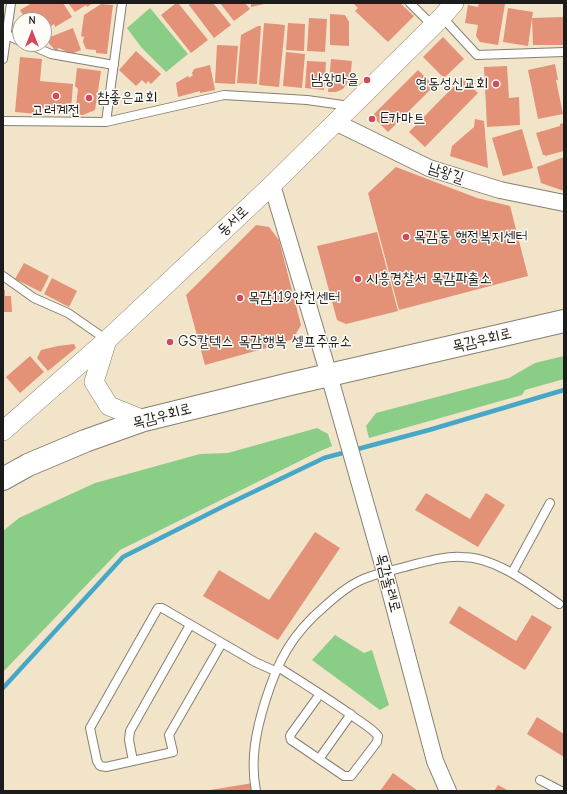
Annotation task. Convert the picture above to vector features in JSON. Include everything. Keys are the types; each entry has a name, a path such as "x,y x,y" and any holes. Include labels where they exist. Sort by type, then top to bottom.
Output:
{"main road":[{"name":"목감우회로","path":"3,479 28,465 86,441 144,420 329,375 564,321"}],"street":[{"name":"동서로","path":"3,431 107,340 272,185 443,15"},
{"name":"남왕길","path":"335,122 429,168 500,190 564,203"},
{"path":"272,185 329,375"},
{"path":"107,340 94,382 109,406 144,420"},
{"name":"목감둘레로","path":"329,375 385,572 435,761 448,791"}],"lane":[{"path":"3,59 11,3"},
{"path":"106,122 123,3"},
{"path":"410,3 443,15 478,54 564,52"},
{"path":"7,35 12,37"},
{"path":"47,52 114,65"},
{"path":"3,121 106,122 224,95 307,100 353,106"},
{"path":"3,276 34,298 68,313 107,340"},
{"path":"512,573 550,503"},
{"path":"256,791 254,780 254,742 260,716 276,669 295,637 306,623 347,588 361,580 385,572 437,559 463,556 492,563 512,573 559,604"},
{"path":"222,643 169,735 173,752 133,761 100,766 97,762 90,728 158,608 162,608 255,662 276,669 320,694 375,732 378,736 377,742 351,776 344,776 291,740 290,736 320,694"},
{"path":"133,761 129,740 130,731 190,624"},
{"path":"318,759 351,714"},
{"path":"540,780 561,791"}],"green space":[{"path":"150,8 188,54 166,72 141,47 127,28"},
{"path":"564,356 564,379 525,390 522,395 369,438 366,426 376,413 509,378 535,363"},
{"path":"317,428 328,434 332,446 120,550 3,672 3,531 19,518 95,483 200,454 228,453"},
{"path":"335,635 364,653 372,650 389,705 380,710 312,660"}],"building":[{"path":"32,3 63,3 72,17 55,27 54,24 52,25 52,12 21,12 20,10"},
{"path":"68,3 93,3 87,7 86,5 75,12"},
{"path":"178,3 208,40 191,53 161,15"},
{"path":"191,3 213,3 231,25 214,38 189,5"},
{"path":"220,3 245,3 250,9 234,21"},
{"path":"251,3 264,3 264,4 251,7"},
{"path":"353,3 400,3 414,16 388,42 355,11 358,8"},
{"path":"479,3 505,4 498,45 480,42 476,36 478,25 465,23 468,5 478,7"},
{"path":"101,4 113,5 107,54 96,53 96,50 86,49 83,42 84,37 81,36 84,15"},
{"path":"508,8 533,12 528,46 503,42"},
{"path":"330,14 345,15 349,22 349,46 330,45"},
{"path":"564,17 564,45 533,45 532,18"},
{"path":"309,18 327,19 325,52 307,51"},
{"path":"264,23 285,25 279,87 259,85"},
{"path":"288,23 305,24 304,51 286,50"},
{"path":"258,26 261,26 257,84 237,83 241,35"},
{"path":"73,28 81,50 71,54 59,48 56,51 52,47 52,36"},
{"path":"443,37 464,59 444,78 423,57"},
{"path":"217,45 238,46 235,84 215,83"},
{"path":"136,51 161,74 151,84 148,81 146,84 142,80 136,86 119,70"},
{"path":"286,52 305,54 302,88 283,86"},
{"path":"20,57 42,59 40,81 73,84 71,110 38,108 37,114 15,112"},
{"path":"331,59 352,61 350,79 343,89 336,92 328,92"},
{"path":"307,61 326,62 324,90 305,88"},
{"path":"555,64 558,80 556,80 563,114 538,119 528,70"},
{"path":"210,65 215,90 200,93 200,91 178,97 176,83 188,76 189,78 193,75 192,73 194,69"},
{"path":"507,66 509,98 519,97 520,125 487,127 484,67"},
{"path":"77,68 101,71 95,110 83,115 75,114 78,89 75,86"},
{"path":"418,70 434,86 388,132 372,116"},
{"path":"462,78 478,93 425,147 409,132"},
{"path":"475,119 484,121 488,168 450,156 452,146 474,127"},
{"path":"564,123 564,151 545,156 543,155 536,133 560,126 560,124"},
{"path":"522,129 533,168 503,176 492,138"},
{"path":"564,157 564,191 541,183 537,167"},
{"path":"396,167 477,198 510,206 528,276 399,310 368,193"},
{"name":"목감119안전센터","path":"256,225 269,227 279,240 301,325 293,339 277,345 205,365 186,295"},
{"name":"시흥경찰서 목감파출소","path":"377,232 398,311 346,324 337,320 317,246"},
{"path":"24,263 49,276 41,292 15,279"},
{"path":"52,278 77,291 69,307 44,294"},
{"path":"3,290 5,290 5,296 11,296 12,312 3,312"},
{"path":"74,344 76,348 48,371 37,358 41,350"},
{"path":"30,356 44,372 20,393 6,377"},
{"path":"426,493 470,519 486,493 505,505 478,547 415,510"},
{"path":"315,532 340,548 278,640 203,596 219,570 269,600"},
{"path":"459,606 516,641 532,615 552,627 525,670 449,623"},
{"path":"537,717 564,734 564,757 527,734"},
{"path":"393,773 418,791 380,791"},
{"path":"253,783 254,791 210,791 210,790"},
{"path":"498,785 509,791 494,791"}],"waterway":[{"path":"3,688 123,557 324,458 429,430 564,390"}],"place":[{"name":"남왕마을","path":"367,80"},
{"name":"영동성신교회","path":"496,84"},
{"name":"고려계전","path":"56,96"},
{"name":"참좋은교회","path":"89,98"},
{"name":"E카마트","path":"372,119"},
{"name":"목감동 행정복지센터","path":"406,237"},
{"name":"시흥경찰서 목감파출소","path":"358,279"},
{"name":"목감119안전센터","path":"240,298"},
{"name":"GS칼텍스 목감행복 셀프주유소","path":"170,342"}]}
